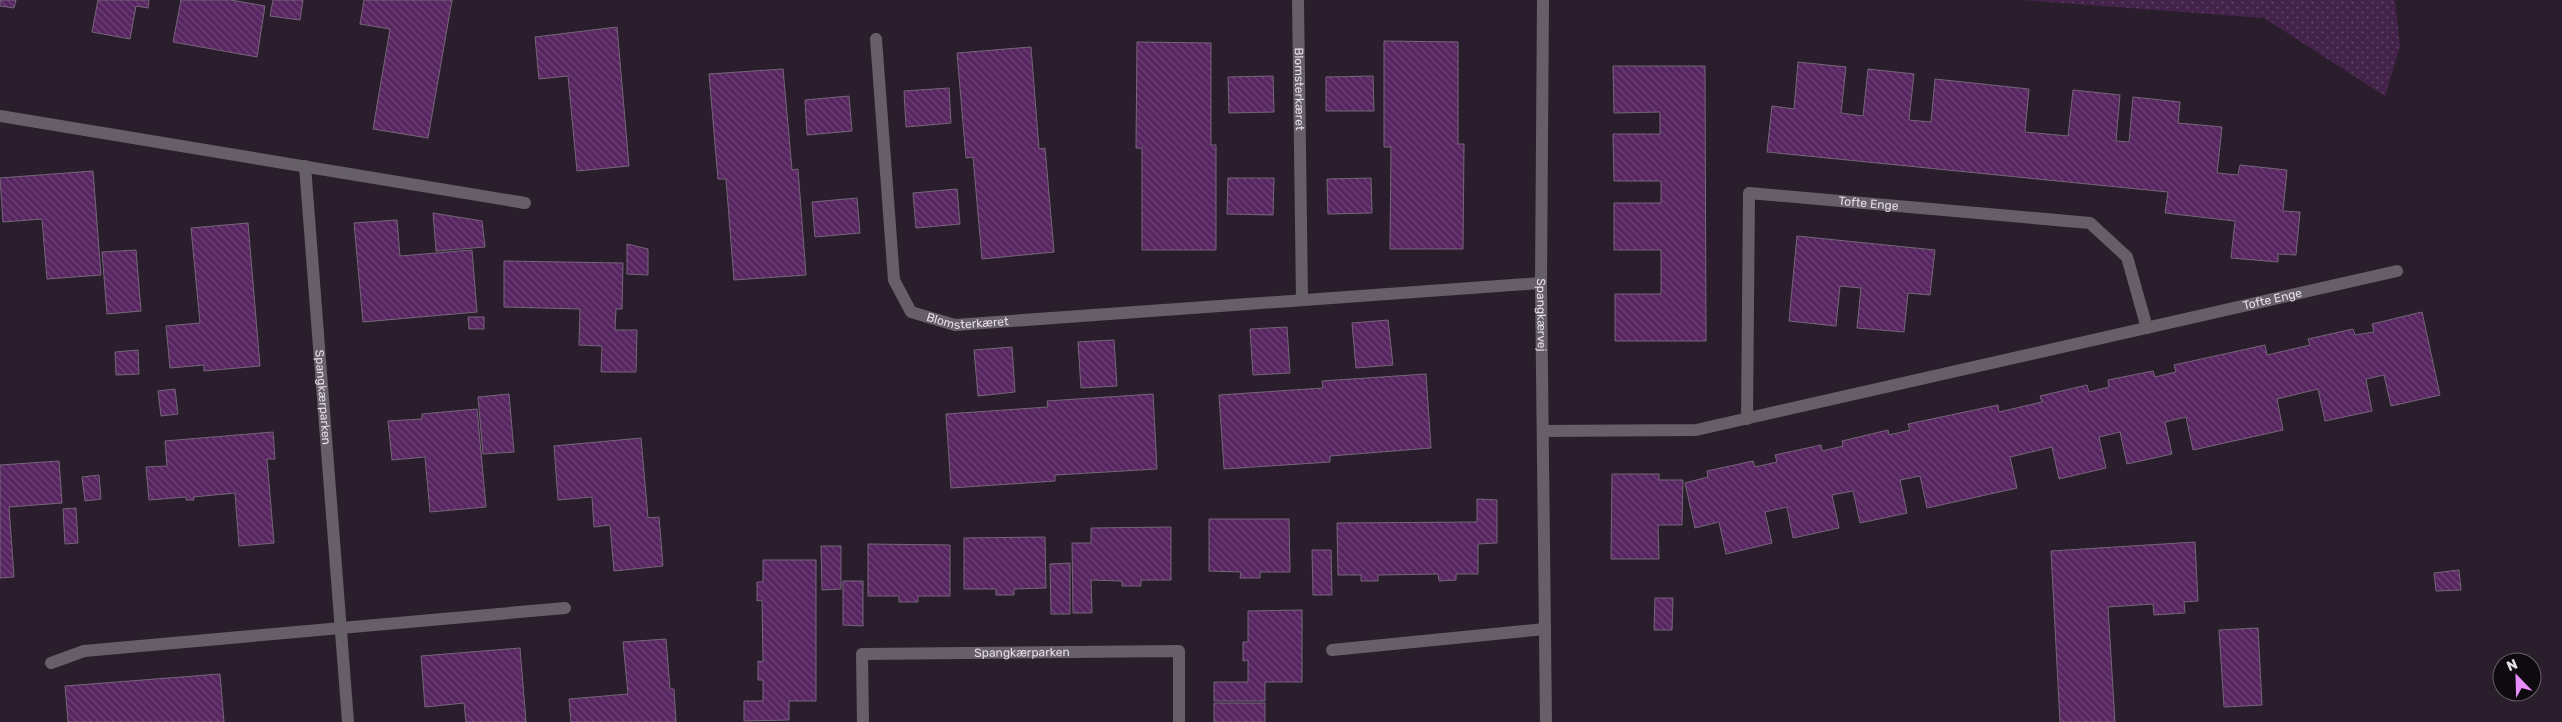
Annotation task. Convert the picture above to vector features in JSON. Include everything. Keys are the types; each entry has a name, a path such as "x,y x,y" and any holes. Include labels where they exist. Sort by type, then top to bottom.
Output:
{"street":[{"name":"Blomsterkæret","path":"1298,0 1302,299"},
{"name":"Spangkærvej","path":"1543,0 1541,283 1546,722"},
{"name":"Blomsterkæret","path":"876,39 894,280 911,312 955,325 1541,283"},
{"path":"0,116 525,203"},
{"name":"Spangkærparken","path":"305,166 348,722"},
{"name":"Tofte Enge","path":"1748,419 1749,193 2090,223 2127,257 2147,328"},
{"name":"Tofte Enge","path":"1543,431 1696,430 2397,272"},
{"path":"51,663 84,651 565,608"},
{"path":"1332,650 1545,629"},
{"name":"Spangkærparken","path":"863,722 862,654 1169,651 1179,651 1179,722"}],"shaded area":[{"path":"2021,0 2395,0 2400,46 2385,96 2264,18"}],"building":[{"path":"0,0 16,0 14,8 0,6"},
{"path":"98,0 149,0 148,8 136,6 130,39 92,32"},
{"path":"181,0 231,0 265,6 257,57 173,42"},
{"path":"273,0 303,0 300,20 270,16"},
{"path":"364,0 452,0 428,138 373,129 390,29 360,24"},
{"path":"617,27 629,166 577,171 568,76 539,79 535,37"},
{"path":"1384,41 1458,42 1458,144 1464,144 1463,249 1390,249 1391,147 1384,147"},
{"path":"1137,42 1211,43 1211,145 1216,145 1216,250 1142,250 1142,148 1136,148"},
{"path":"1031,47 1039,149 1045,148 1054,252 982,259 973,157 966,158 957,53"},
{"path":"1798,62 1846,67 1841,113 1863,116 1868,69 1914,74 1909,120 1931,122 1935,79 2029,89 2025,132 2068,136 2073,90 2120,95 2116,141 2129,142 2133,97 2180,102 2178,123 2222,127 2217,173 2238,175 2240,165 2287,170 2283,211 2300,212 2296,255 2278,254 2278,262 2231,258 2235,221 2165,213 2168,192 1767,152 1772,106 1794,109"},
{"path":"1613,66 1705,66 1706,341 1615,341 1615,294 1661,294 1661,250 1614,250 1614,203 1661,203 1661,181 1614,181 1613,134 1660,134 1660,112 1614,113"},
{"path":"783,69 792,170 798,169 806,275 734,280 726,179 718,179 709,74"},
{"path":"1273,76 1274,112 1229,113 1228,77"},
{"path":"1373,76 1374,111 1326,111 1326,77"},
{"path":"949,88 951,123 906,127 904,91"},
{"path":"849,96 852,131 807,135 805,100"},
{"path":"93,171 101,275 47,279 42,219 3,222 0,178"},
{"path":"1228,178 1274,178 1273,215 1227,214"},
{"path":"1371,178 1372,213 1328,214 1327,179"},
{"path":"957,189 960,224 916,228 913,193"},
{"path":"857,198 860,233 815,237 812,202"},
{"path":"433,213 482,221 485,247 436,251"},
{"path":"397,220 400,256 472,250 477,312 363,322 354,223"},
{"path":"248,223 260,366 204,371 204,365 170,368 166,326 200,323 191,228"},
{"path":"1797,236 1935,250 1930,295 1908,293 1904,332 1857,328 1861,288 1840,286 1836,326 1789,321"},
{"path":"627,244 648,249 648,275 627,274"},
{"path":"136,250 141,311 107,314 102,252"},
{"path":"504,261 623,263 622,309 616,309 615,330 637,330 636,372 601,372 602,346 579,345 580,309 504,307"},
{"path":"2422,312 2440,395 2391,406 2384,375 2366,379 2372,411 2325,421 2318,389 2277,399 2283,430 2193,450 2186,417 2165,422 2172,454 2127,464 2120,432 2099,437 2106,468 2059,479 2052,447 2010,457 2017,488 1927,508 1920,476 1900,480 1907,513 1860,523 1853,491 1832,495 1839,528 1793,538 1787,507 1765,512 1772,543 1726,554 1719,522 1695,528 1685,483 1708,477 1707,471 1753,461 1755,467 1777,462 1775,455 1821,445 1822,451 1843,446 1842,441 1888,430 1889,435 1910,430 1908,424 1998,405 1999,412 2042,402 2040,396 2087,385 2089,392 2109,387 2108,380 2153,371 2155,377 2176,372 2174,365 2265,345 2267,355 2310,345 2308,339 2353,329 2355,335 2374,332 2372,324"},
{"path":"468,317 484,317 484,329 469,329"},
{"path":"1388,320 1393,365 1356,368 1352,323"},
{"path":"1287,327 1290,373 1253,375 1250,329"},
{"path":"1114,340 1117,386 1081,388 1078,342"},
{"path":"1012,347 1015,392 978,396 974,350"},
{"path":"138,350 139,374 116,375 115,352"},
{"path":"1426,374 1431,448 1330,456 1330,462 1224,469 1219,395 1323,388 1322,381"},
{"path":"175,389 178,414 161,416 158,391"},
{"path":"509,394 514,452 483,454 478,397"},
{"path":"1153,394 1157,469 1055,475 1055,481 951,488 946,414 1048,407 1047,401"},
{"path":"477,409 486,507 430,512 425,457 392,460 388,421 422,419 422,414"},
{"path":"273,432 275,459 267,459 274,543 239,546 235,493 193,497 194,500 186,500 186,497 149,500 146,467 167,466 165,441"},
{"path":"641,438 648,518 659,517 663,566 614,571 610,525 594,527 592,497 558,500 554,446"},
{"path":"59,461 62,503 9,507 14,577 0,578 0,465"},
{"path":"1612,474 1659,474 1659,480 1683,480 1682,525 1658,525 1659,559 1611,559"},
{"path":"99,475 101,499 85,501 82,477"},
{"path":"1477,499 1497,500 1497,543 1478,544 1478,574 1456,574 1456,580 1439,581 1438,574 1378,575 1378,581 1361,581 1361,575 1338,575 1337,523 1477,522"},
{"path":"76,508 78,543 65,544 63,509"},
{"path":"1209,519 1289,519 1290,572 1260,572 1260,578 1240,578 1241,572 1209,571"},
{"path":"1171,527 1171,580 1141,580 1141,586 1122,586 1122,581 1091,580 1092,613 1073,613 1072,543 1091,543 1091,528"},
{"path":"1045,537 1046,588 1014,589 1014,595 996,595 996,589 964,589 964,538"},
{"path":"2195,542 2198,601 2184,602 2185,613 2154,615 2153,604 2108,607 2115,722 2060,722 2051,551"},
{"path":"868,544 950,545 950,596 918,596 918,602 899,602 899,596 868,596"},
{"path":"821,546 841,546 841,589 822,590"},
{"path":"1312,550 1331,550 1332,595 1313,595"},
{"path":"763,560 816,560 816,701 789,701 789,720 744,721 744,701 763,701 763,680 758,680 758,661 763,662 762,600 757,601 757,582 763,582"},
{"path":"1070,563 1070,614 1051,614 1050,564"},
{"path":"2459,570 2461,590 2436,591 2434,573"},
{"path":"843,581 863,581 863,626 843,625"},
{"path":"1655,598 1673,598 1672,630 1654,630"},
{"path":"1302,610 1302,682 1265,682 1265,701 1214,701 1214,682 1248,682 1248,660 1243,661 1243,642 1248,642 1248,611"},
{"path":"2258,628 2262,705 2224,707 2219,630"},
{"path":"666,639 670,689 674,689 676,722 571,722 569,699 628,694 623,642"},
{"path":"520,648 526,722 466,722 464,703 425,707 421,656"},
{"path":"220,674 224,722 68,722 65,686"},
{"path":"1214,703 1265,703 1265,722 1214,722"}]}
